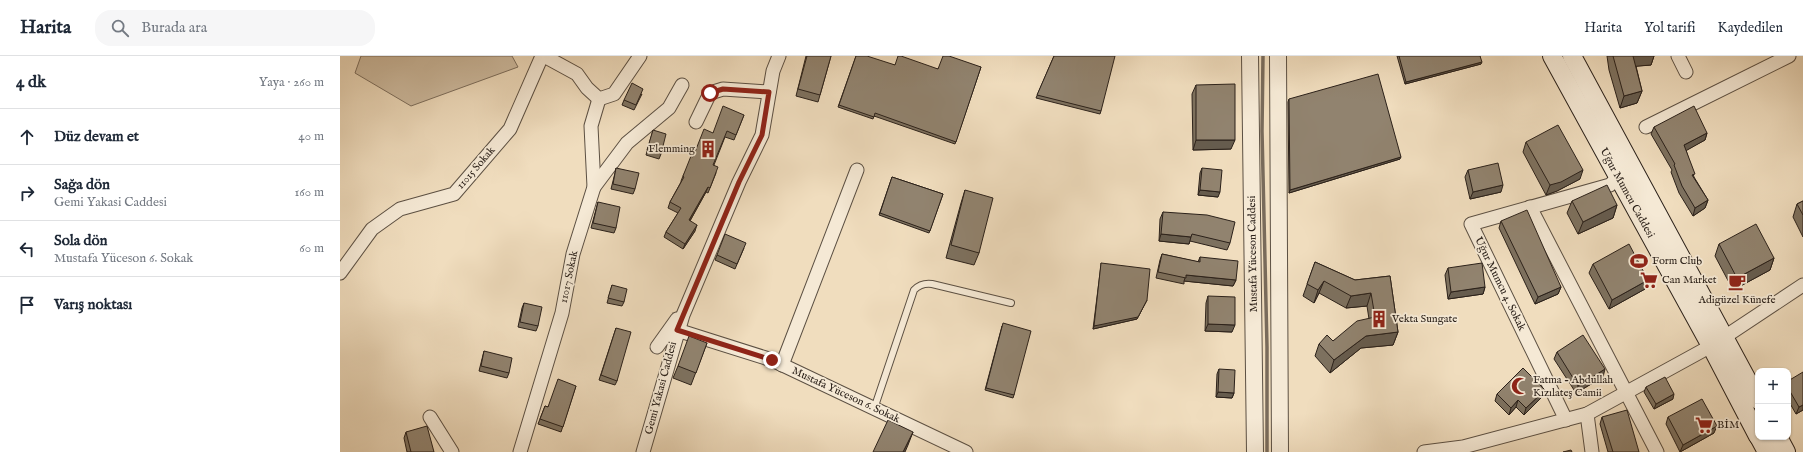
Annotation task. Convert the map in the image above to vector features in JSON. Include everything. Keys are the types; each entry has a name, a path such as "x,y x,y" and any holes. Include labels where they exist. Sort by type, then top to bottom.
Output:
{"main road":[{"name":"Uğur Mumcu Caddesi","path":"1552,56 1618,177 1717,341 1755,396"},
{"name":"Uğur Mumcu Caddesi","path":"1572,56 1717,341 1755,429"},
{"name":"Uğur Mumcu Caddesi","path":"1760,440 1767,452"},
{"path":"1780,440 1786,452"}],"street":[{"path":"543,56 577,74 587,88 599,99 614,94 640,56"},
{"name":"11015 Sokak","path":"340,273 372,229 400,209 454,194 510,129 543,56"},
{"name":"Gemi Yakasi Caddesi","path":"643,452 677,330 739,182 762,135 773,71 779,56"},
{"name":"Mustafa Yüceson Caddesi","path":"1250,56 1255,452"},
{"path":"1278,56 1280,452"},
{"path":"1678,56 1686,72"},
{"path":"1646,127 1789,56"},
{"path":"594,186 627,143 669,108 682,85"},
{"path":"696,122 710,93 723,89 769,92"},
{"name":"11017 Sokak","path":"520,452 562,312 573,254 594,186 591,126 599,99"},
{"path":"782,365 857,170"},
{"name":"Uğur Mumcu 4. Sokak","path":"1566,420 1471,224 1610,185 1618,177"},
{"path":"1530,207 1625,393 1657,452"},
{"path":"1424,452 1463,450 1587,414 1717,341 1803,285"},
{"path":"658,347 678,318 683,315"},
{"name":"Mustafa Yüceson 6. Sokak","path":"677,330 772,360 966,452"},
{"path":"1587,414 1592,452"},
{"path":"430,417 452,452"}],"lane":[{"path":"874,409 914,290 917,287 924,284 932,284 1011,303"}],"shaded area":[{"path":"361,56 512,56 518,67 411,106 355,73"}],"building":[{"path":"807,56 831,56 820,95 798,89"},
{"path":"856,56 867,56 895,65 898,56 901,56 938,69 943,56 949,56 981,67 956,142 875,113 874,117 839,105"},
{"path":"1054,56 1115,56 1101,111 1037,95"},
{"path":"1399,56 1480,56 1482,62 1406,82"},
{"path":"1613,56 1633,56 1642,91 1624,96"},
{"path":"1378,74 1401,157 1290,190 1289,99"},
{"path":"632,83 643,89 636,105 624,100"},
{"path":"1235,84 1235,140 1196,140 1196,85"},
{"path":"723,106 744,115 736,135 727,131 713,165 718,167 710,188 708,187 689,220 697,225 685,244 666,232 681,208 670,202 684,177 683,176 691,156 693,157 704,129 713,133"},
{"path":"1694,106 1707,133 1684,145 1695,174 1692,175 1708,200 1695,208 1682,186 1674,165 1675,164 1654,127"},
{"path":"1558,125 1583,170 1561,182 1550,185 1526,142"},
{"path":"653,130 666,134 661,154 647,150"},
{"path":"1498,163 1503,185 1473,192 1468,170"},
{"path":"616,168 639,173 635,189 613,184"},
{"path":"1202,168 1222,170 1220,192 1200,190"},
{"path":"892,177 943,194 930,231 880,213"},
{"path":"1607,185 1617,205 1583,222 1572,201"},
{"path":"965,190 993,198 979,253 951,245"},
{"path":"1803,201 1803,215 1797,204"},
{"path":"598,202 620,207 616,228 593,223"},
{"path":"1527,210 1561,287 1538,297 1501,221"},
{"path":"1163,212 1207,215 1235,222 1230,243 1192,234 1191,237 1161,234"},
{"path":"1756,224 1774,258 1737,278 1719,244"},
{"path":"725,234 746,243 737,264 717,255"},
{"path":"1629,244 1648,280 1612,300 1593,264"},
{"path":"1162,254 1200,262 1200,257 1238,261 1236,280 1186,275 1186,278 1158,272"},
{"path":"1315,262 1355,280 1390,276 1398,332 1366,336 1334,360 1319,344 1327,335 1333,341 1357,321 1375,317 1371,293 1351,296 1324,281 1318,290 1307,284"},
{"path":"1101,263 1150,269 1147,300 1138,317 1094,326"},
{"path":"1482,263 1485,287 1451,292 1448,268"},
{"path":"612,285 627,289 624,302 608,298"},
{"path":"1208,296 1235,297 1235,325 1208,324"},
{"path":"524,303 542,307 538,326 520,322"},
{"path":"1003,323 1031,331 1014,395 986,388"},
{"path":"616,328 631,332 617,381 601,375"},
{"path":"1583,335 1605,369 1578,386 1557,352"},
{"path":"689,336 707,343 696,373 678,366"},
{"path":"484,351 512,358 509,373 481,366"},
{"name":"Fatma - Abdullah Kızılateş Camii","path":"1523,368 1545,390 1526,408 1518,400 1511,408 1497,394"},
{"path":"1219,369 1235,370 1234,393 1218,392"},
{"path":"1803,372 1803,405 1799,407 1791,393 1791,379"},
{"path":"1665,377 1674,394 1656,404 1646,387"},
{"path":"558,379 576,386 563,427 540,419 545,406 548,407"},
{"path":"1702,399 1717,426 1683,445 1668,417"},
{"path":"1627,410 1639,452 1613,452 1602,417"},
{"path":"888,420 913,432 903,452 873,452"},
{"path":"427,426 434,452 411,452 406,432"}],"waterway":[{"path":"1263,56 1262,131 1267,347 1267,452"}],"place":[{"name":"Flemming","path":"708,149"},
{"name":"Form Club","path":"1639,261"},
{"name":"Can Market","path":"1649,280"},
{"name":"Adigüzel Künefe","path":"1737,282"},
{"name":"Vekta Sungate","path":"1379,319"},
{"name":"Fatma - Abdullah Kızılateş Camii","path":"1520,386"},
{"name":"BİM","path":"1704,425"}],"route":[{"path":"710,93 723,89 769,92 762,135 739,182 677,330 772,360"}]}
